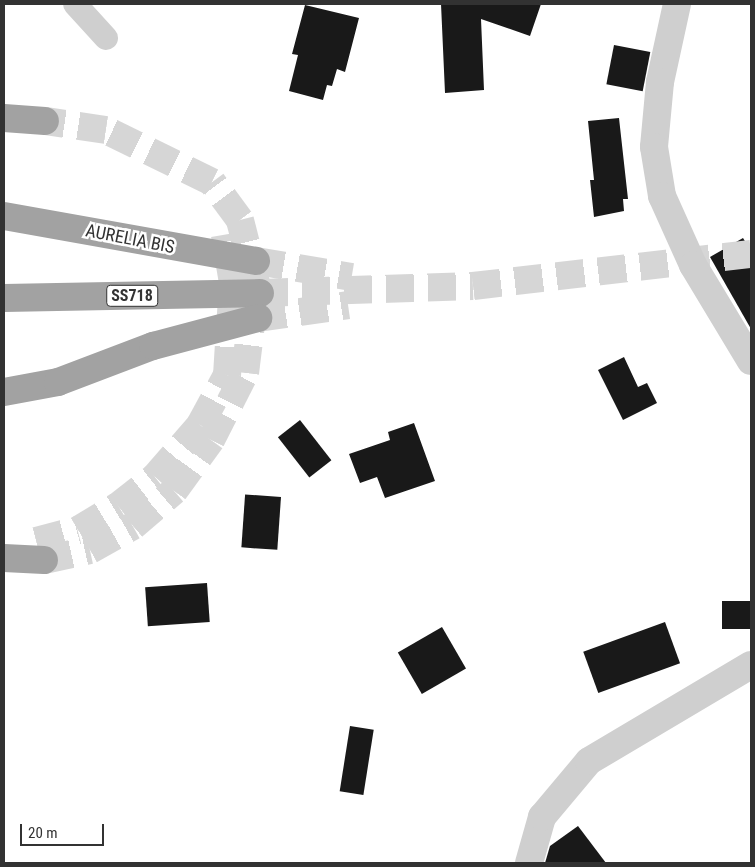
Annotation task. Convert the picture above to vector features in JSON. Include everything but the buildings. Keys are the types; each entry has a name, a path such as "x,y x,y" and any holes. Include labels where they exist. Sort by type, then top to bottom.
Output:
{"highway":[{"path":"4,118 42,129 4,137"},
{"name":"AURELIA BIS","path":"4,216 256,261"},
{"name":"SS718","path":"4,298 259,306 58,382 4,392"},
{"path":"4,540 40,550 4,558"}],"street":[{"path":"75,4 106,38"},
{"path":"676,4 660,82 654,147 662,196 693,265 751,361"},
{"path":"529,863 542,817 589,761 751,665"}],"tunnel":[{"path":"44,560 90,550 133,526 174,491 211,440 245,373 256,283 240,220 212,182 106,130 45,121"},
{"path":"36,541 78,530 118,506 155,477 200,425 227,375 233,283 225,235"},
{"path":"260,293 473,286 751,254"},
{"path":"256,261 352,277"},
{"path":"258,318 348,305"}]}
